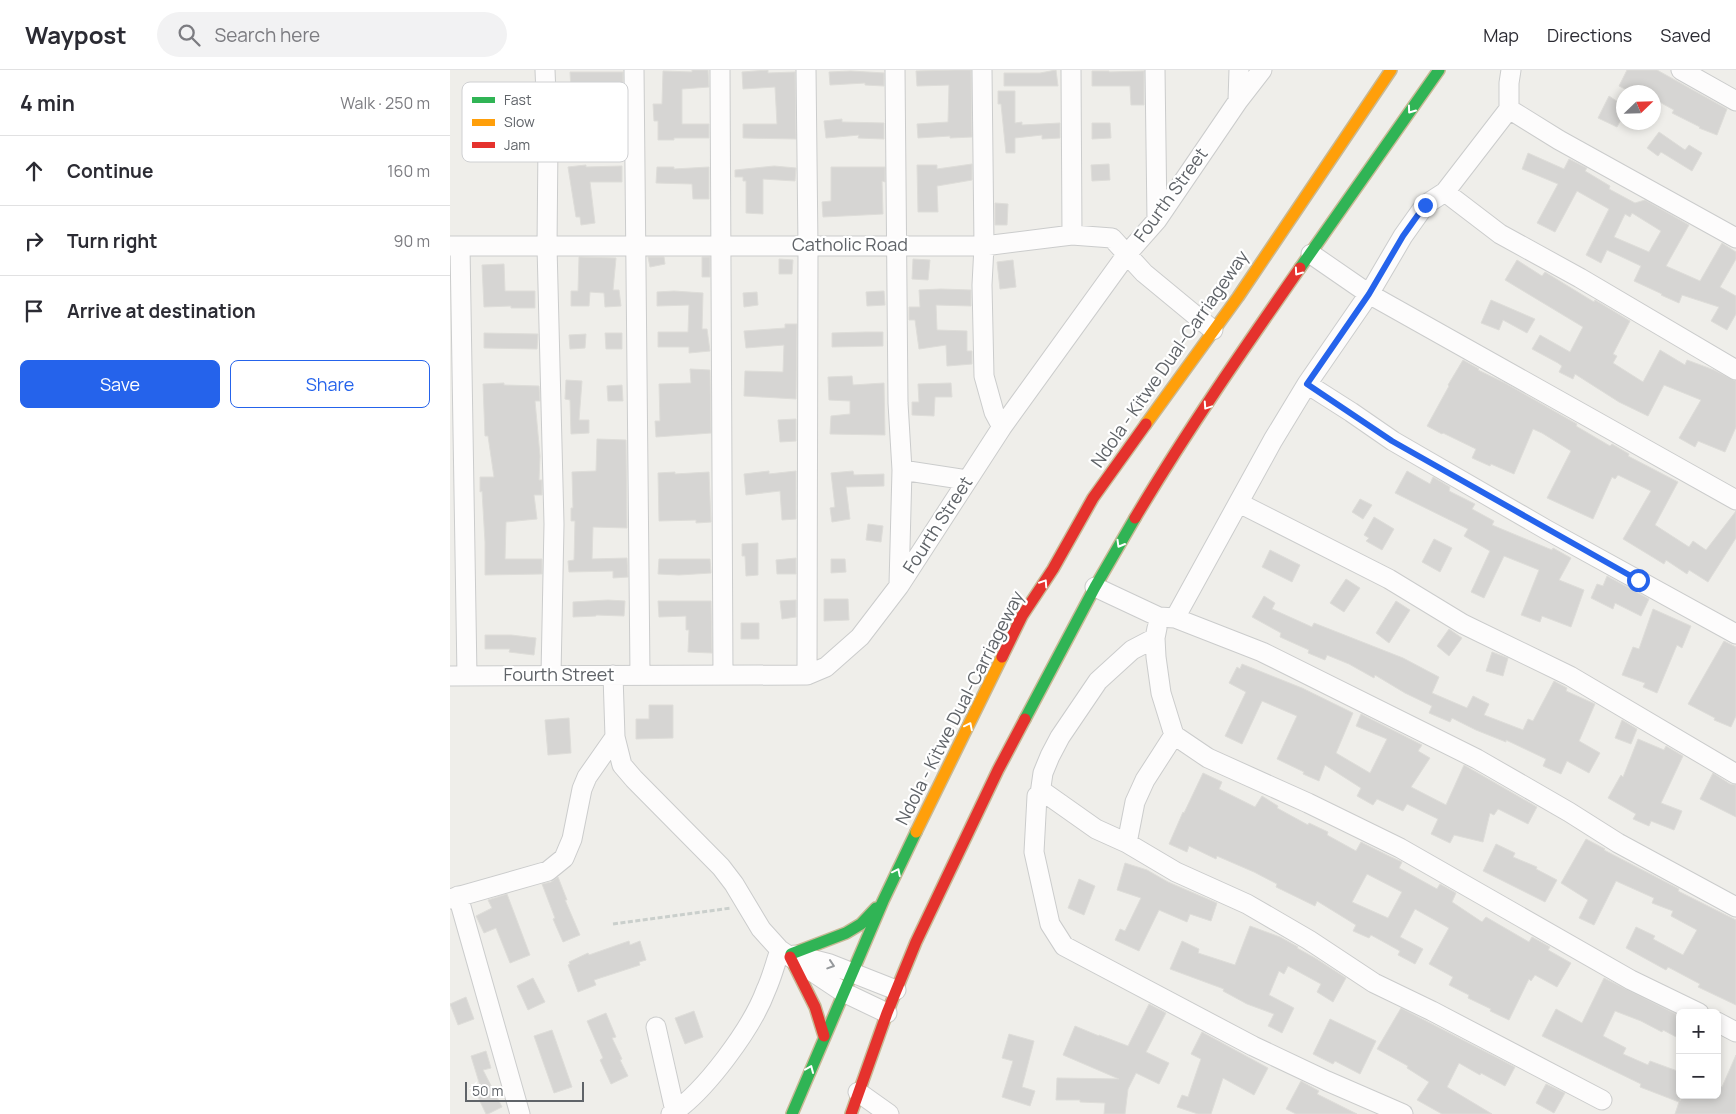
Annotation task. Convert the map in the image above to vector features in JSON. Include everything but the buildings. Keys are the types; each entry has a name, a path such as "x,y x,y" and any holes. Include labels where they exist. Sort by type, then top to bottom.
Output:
{"highway":[{"name":"Ndola - Kitwe Dual-Carriageway","path":"792,1114 883,902 1022,616 1053,569 1093,498 1238,297 1282,228 1392,70"},
{"path":"851,1114 896,990 916,942 998,770 1095,588 1167,465 1238,357 1439,70"},
{"path":"824,1036 815,1007 786,954 846,934 861,924 883,902"}],"street":[{"path":"634,70 640,674"},
{"path":"720,70 723,675"},
{"path":"806,70 808,246 807,675"},
{"path":"895,70 898,403 902,470 899,586"},
{"path":"982,70 984,376 994,412 1002,427"},
{"path":"1071,70 1072,235"},
{"path":"1156,70 1157,220"},
{"path":"1238,101 1239,70"},
{"name":"Fourth Street","path":"458,676 807,675 826,667 860,637 899,586 1002,427 1127,254 1157,220 1238,101 1262,70"},
{"path":"1403,1114 1253,1046 1064,946 1050,924 1034,852 1037,796 1040,794 1050,756 1060,736 1098,681 1132,650 1155,638 1239,503 1273,440 1307,384 1369,294 1403,236 1425,205 1445,192 1509,109 1511,70"},
{"path":"1682,70 1736,101"},
{"path":"1509,109 1559,140 1736,238"},
{"path":"549,162 547,246 554,524 551,676"},
{"path":"1445,192 1500,234 1580,278 1736,370"},
{"name":"Catholic Road","path":"455,246 984,246 1072,235 1112,238 1144,273 1213,330"},
{"path":"455,246 458,676"},
{"path":"1311,254 1369,294 1736,500"},
{"path":"1307,384 1392,441 1547,530 1736,634"},
{"path":"902,470 967,480"},
{"path":"1239,503 1390,579 1464,624 1570,676 1736,774"},
{"path":"1095,588 1167,618 1262,652 1477,760 1570,812 1618,843 1736,907"},
{"path":"1155,638 1161,694 1174,735 1208,758 1308,803 1400,848 1631,980 1692,1009"},
{"path":"613,675 615,737 622,765 721,867 734,884 761,929 786,954 843,992 887,1014"},
{"path":"1128,843 1135,802 1145,780 1174,735"},
{"path":"520,1114 454,898 548,871 564,858 572,840 585,783 615,737"},
{"path":"1040,794 1045,794 1096,829 1128,843 1176,872 1255,909 1309,940 1374,983 1432,1011 1602,1100"},
{"path":"786,954 830,964 896,990"},
{"path":"656,1027 673,1113 692,1098 746,1030 786,954"},
{"path":"1721,1024 1736,1032"},
{"path":"858,1092 889,1114"}],"path":[{"path":"613,924 746,906"}],"traffic: fast":[{"path":"1300,268 1439,70"},
{"path":"1025,719 1095,587 1135,518"},
{"path":"792,1114 883,901 916,832"},
{"path":"791,954 846,933 861,924 876,908"}],"traffic: slow":[{"path":"1146,424 1238,297 1391,70"},
{"path":"916,832 1002,657"}],"traffic: jam":[{"path":"1135,518 1236,360 1300,268"},
{"path":"1002,657 1022,616 1053,569 1093,498 1146,424"},
{"path":"851,1114 887,1013 916,942 998,770 1025,719"},
{"path":"790,957 815,1007 824,1036"}],"route":[{"path":"1425,205 1403,236 1369,294 1307,384 1352,412 1392,441 1638,580"}]}
